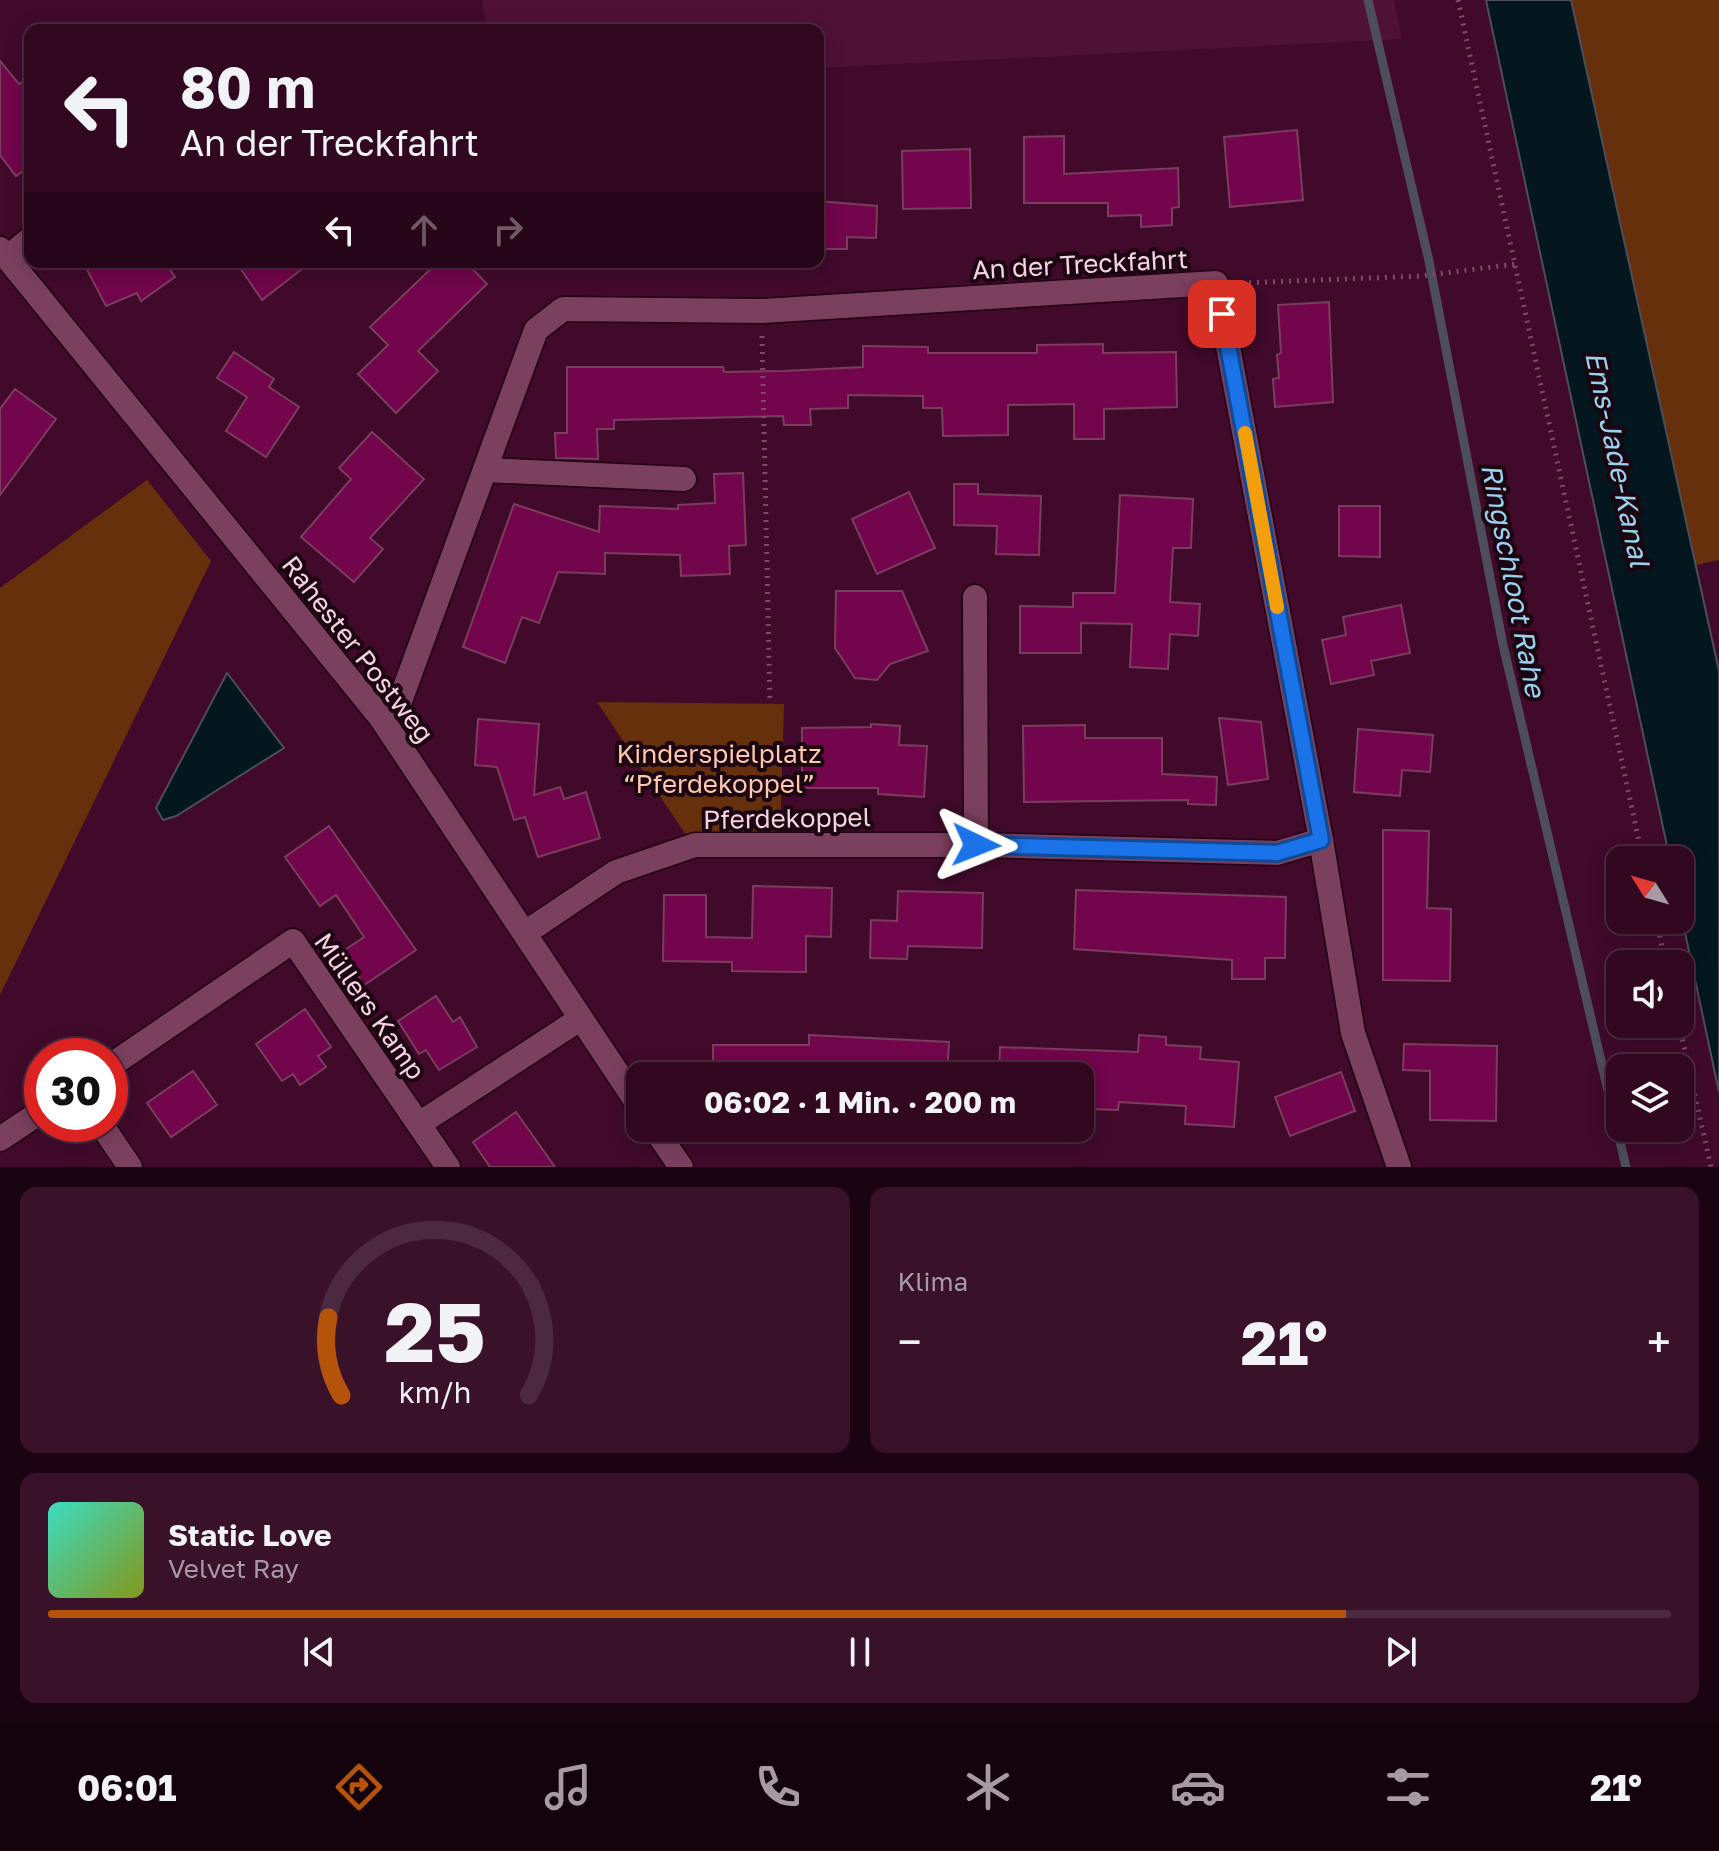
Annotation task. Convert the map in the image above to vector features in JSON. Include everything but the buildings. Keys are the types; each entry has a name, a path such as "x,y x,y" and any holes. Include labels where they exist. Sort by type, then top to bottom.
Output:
{"street":[{"path":"4,254 24,242"},
{"name":"Rahester Postweg","path":"4,254 381,718 626,1086"},
{"name":"An der Treckfahrt","path":"381,718 400,701 536,330 563,309 762,311 1216,283 1321,840 1353,1033 1399,1167"},
{"path":"485,470 684,479"},
{"path":"975,597 976,845"},
{"name":"Pferdekoppel","path":"525,933 616,872 695,845 976,845 1277,853 1321,840"},
{"name":"Müllers Kamp","path":"128,1054 293,941 448,1167"},
{"path":"419,1124 580,1019"},
{"path":"0,1139 24,1123"},
{"path":"113,1142 130,1167"},
{"path":"664,1142 681,1167"}],"path":[{"path":"1458,0 1640,846"},
{"path":"1216,283 1421,276 1516,264"},
{"path":"762,311 770,704"},
{"path":"1682,1038 1711,1167"}],"shaded area":[{"path":"482,0 1394,0 1402,39 824,68 824,24 485,24"}],"green space":[{"path":"1571,0 1719,0 1719,560 1696,565"},
{"path":"147,480 211,561 0,995 0,588"},
{"name":"Kinderspielplatz “Pferdekoppel”","path":"597,702 784,704 780,836 688,838"}],"water":[{"name":"Ems-Jade-Kanal","path":"1486,0 1571,0 1719,671 1719,1092 1694,975 1694,950 1689,950 1685,934 1694,934 1694,846 1667,846"},
{"path":"227,673 284,748 176,816 163,820 156,808"}],"waterway":[{"name":"Ringschloot Rahe","path":"1368,0 1429,261 1503,645 1626,1167"}],"slow traffic":[{"path":"1245,433 1277,607"}],"route":[{"path":"976,845 1277,853 1321,840 1222,314"}]}
